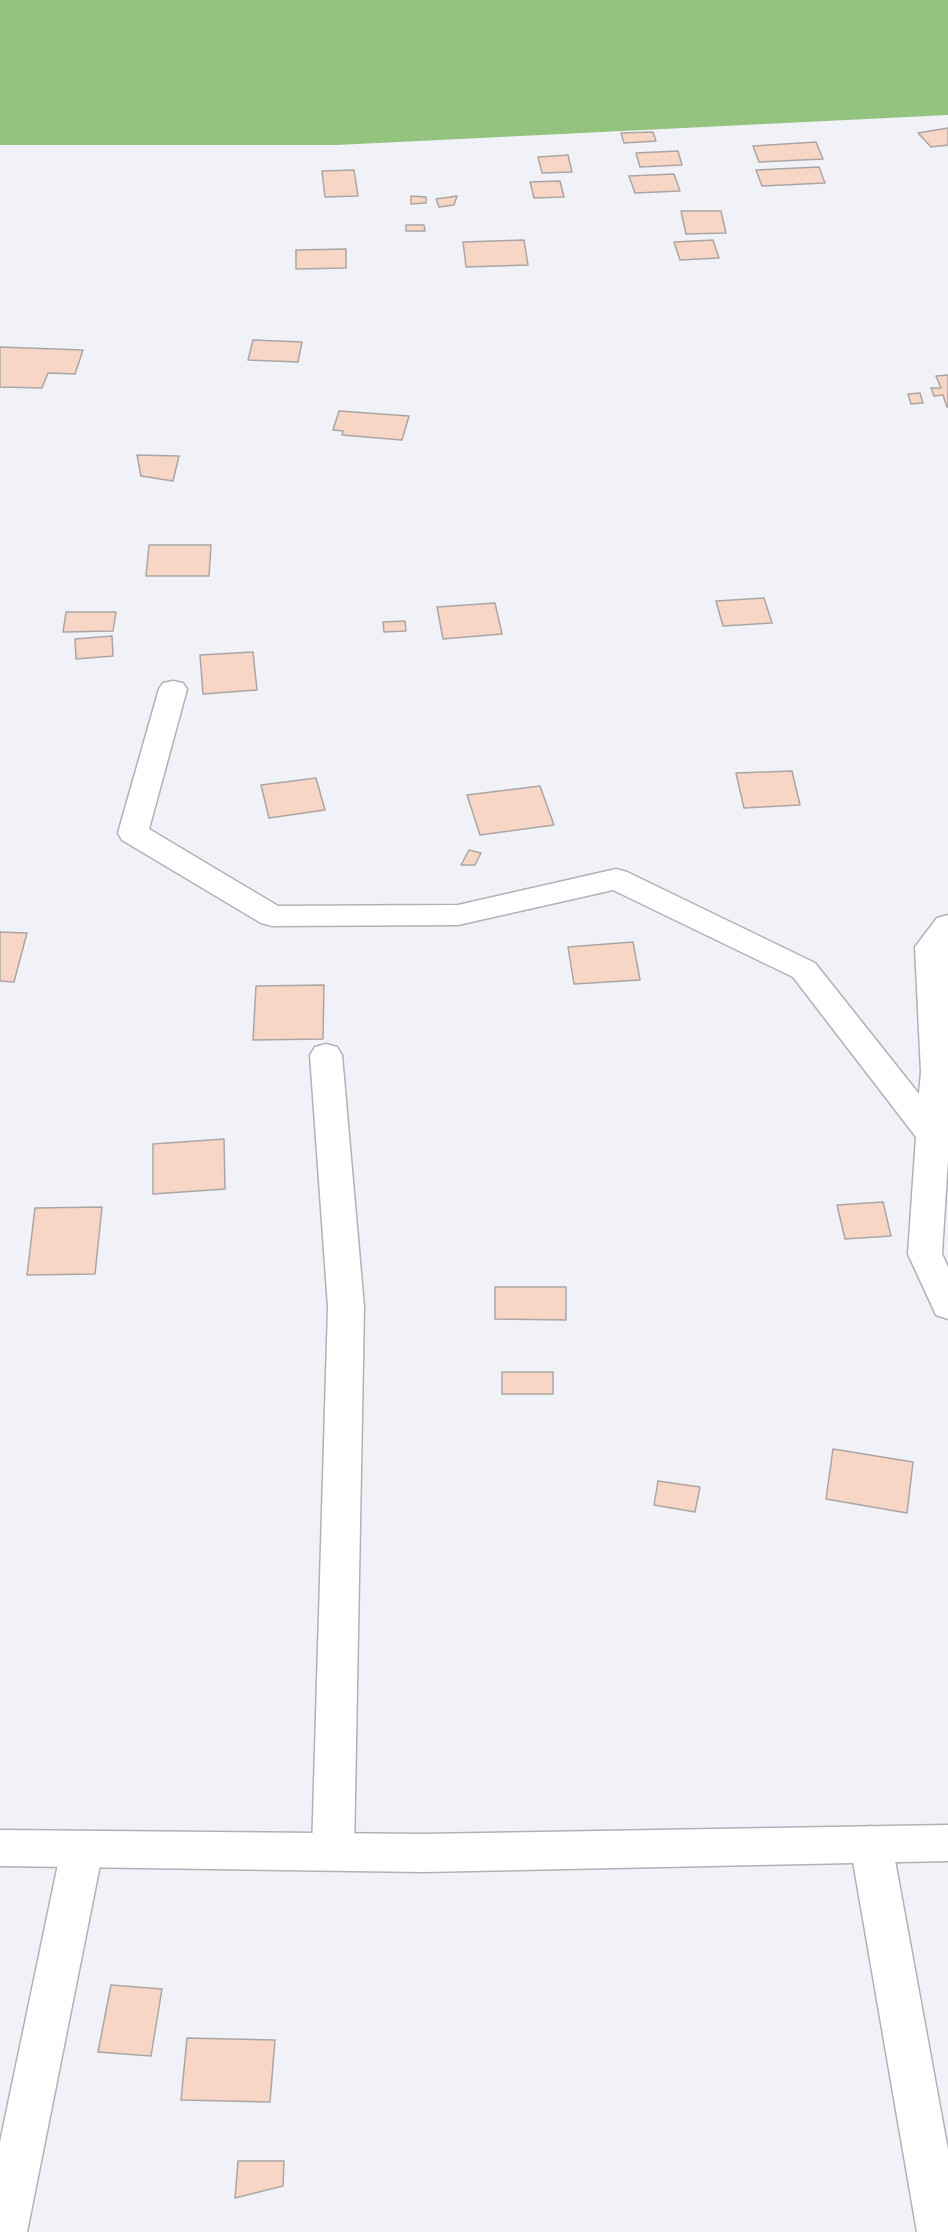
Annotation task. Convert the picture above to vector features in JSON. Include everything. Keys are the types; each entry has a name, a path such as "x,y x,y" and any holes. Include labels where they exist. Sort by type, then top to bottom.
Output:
{"street":[{"path":"173,689 134,833 272,915 458,915 616,879 804,970 933,1135"},
{"path":"948,925 932,947 937,1072 925,1254 948,1306"},
{"path":"326,1055 346,1307 333,1851"},
{"path":"0,1848 436,1853 948,1843"},
{"path":"871,1844 940,2232"},
{"path":"4,2232 82,1850"}],"green space":[{"path":"0,0 948,0 948,115 337,145 0,145"}],"building":[{"path":"948,128 948,145 931,147 918,133"},
{"path":"653,132 656,141 624,143 621,133"},
{"path":"816,142 823,159 759,162 753,146"},
{"path":"678,151 682,165 640,167 636,153"},
{"path":"568,155 572,172 542,173 538,157"},
{"path":"819,167 825,183 762,186 756,170"},
{"path":"354,170 358,196 325,197 322,171"},
{"path":"674,174 680,191 635,193 629,176"},
{"path":"560,181 564,197 534,198 530,182"},
{"path":"411,196 426,197 426,203 411,204"},
{"path":"457,196 454,205 439,207 436,199"},
{"path":"681,211 721,211 726,233 686,234"},
{"path":"406,225 424,225 425,231 406,231"},
{"path":"524,240 528,265 466,267 463,242"},
{"path":"713,240 719,258 680,260 674,242"},
{"path":"346,249 346,268 296,269 296,250"},
{"path":"253,340 302,342 298,362 248,360"},
{"path":"0,347 83,350 75,374 48,373 42,388 0,387"},
{"path":"948,375 947,407 943,395 934,396 931,388 941,388 936,376"},
{"path":"920,393 923,403 911,404 908,394"},
{"path":"339,411 409,416 402,440 342,435 343,431 333,430"},
{"path":"137,455 179,456 173,481 141,476"},
{"path":"149,545 211,545 209,576 146,576"},
{"path":"764,598 772,623 723,626 716,601"},
{"path":"495,603 502,634 443,639 437,607"},
{"path":"66,612 116,612 113,631 63,632"},
{"path":"405,621 406,631 384,632 383,622"},
{"path":"112,636 113,656 76,659 75,639"},
{"path":"253,652 257,690 203,694 200,655"},
{"path":"792,771 800,805 744,808 736,773"},
{"path":"316,778 325,810 269,818 261,785"},
{"path":"540,786 554,825 480,835 467,795"},
{"path":"469,850 481,853 475,865 461,865"},
{"path":"0,932 27,933 14,982 0,981"},
{"path":"633,942 640,980 574,984 568,947"},
{"path":"324,985 323,1039 253,1040 256,986"},
{"path":"224,1139 225,1189 153,1194 153,1144"},
{"path":"883,1202 891,1236 845,1239 837,1205"},
{"path":"102,1207 95,1274 27,1275 35,1208"},
{"path":"495,1287 566,1287 566,1320 495,1319"},
{"path":"502,1372 553,1372 553,1394 502,1394"},
{"path":"833,1449 913,1462 907,1513 826,1499"},
{"path":"658,1481 700,1487 695,1512 654,1505"},
{"path":"111,1985 162,1989 151,2056 98,2052"},
{"path":"187,2038 275,2040 270,2102 181,2100"},
{"path":"238,2161 284,2161 283,2186 235,2198"}]}
